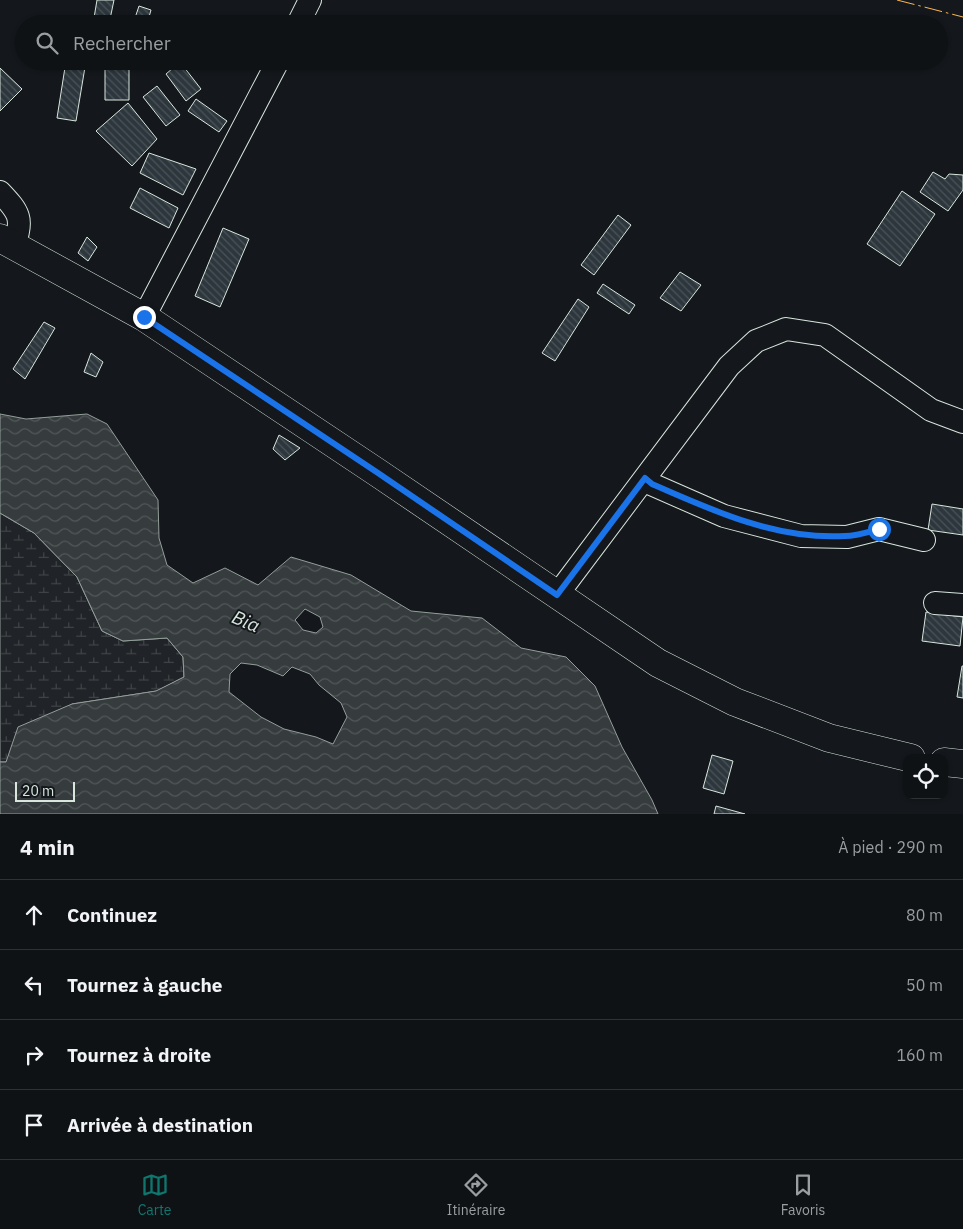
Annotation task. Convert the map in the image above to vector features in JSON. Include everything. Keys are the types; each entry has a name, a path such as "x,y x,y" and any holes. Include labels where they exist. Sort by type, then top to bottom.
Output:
{"main road":[{"path":"7,242 144,317 378,473 658,664 735,702 829,738 903,756"}],"street":[{"path":"302,15 310,0"},
{"path":"144,317 273,70"},
{"path":"0,192 12,204 18,216 20,228 7,242"},
{"path":"557,595 729,366 756,341 786,329 825,335 931,410 963,422"},
{"path":"645,478 652,484 724,516 801,536 847,536 879,529 924,540"},
{"path":"935,603 963,605"}],"green space":[{"path":"0,513 34,533 77,577 102,631 123,641 167,638 183,657 184,677 157,691 72,704 6,762 0,762"}],"water":[{"name":"Bia","path":"0,414 26,419 87,414 107,424 158,500 159,538 167,565 193,583 225,568 258,585 291,557 351,575 411,611 482,618 521,648 566,657 595,686 622,747 658,814 0,814 0,762 6,762 18,727 72,704 156,691 184,677 183,657 167,638 123,641 102,631 77,577 34,533 0,513","holes":["305,609 320,617 323,627 316,633 303,630 295,620","241,663 257,665 283,676 292,667 310,674 319,685 341,703 347,717 333,744 316,737 284,729 261,717 229,692 230,674"]}],"building":[{"path":"97,0 114,0 111,15 94,15"},
{"path":"139,6 151,10 150,15 136,15"},
{"path":"0,68 22,89 0,111"},
{"path":"65,70 84,70 76,121 57,118"},
{"path":"105,70 129,70 129,100 105,100"},
{"path":"171,70 186,70 201,89 186,101 166,74"},
{"path":"157,86 180,115 166,126 143,97"},
{"path":"196,99 227,121 219,132 188,111"},
{"path":"128,103 157,139 132,166 96,131"},
{"path":"149,153 196,169 183,195 140,173"},
{"path":"933,172 945,179 949,174 963,175 963,190 948,211 920,192"},
{"path":"140,188 178,208 169,228 130,208"},
{"path":"902,191 935,214 900,266 867,244"},
{"path":"618,215 631,225 594,275 581,265"},
{"path":"223,228 249,239 220,307 195,296"},
{"path":"87,237 97,247 88,261 78,253"},
{"path":"680,272 701,285 681,311 660,298"},
{"path":"603,284 635,305 629,314 597,293"},
{"path":"578,299 589,307 555,361 542,353"},
{"path":"44,322 55,328 25,379 13,369"},
{"path":"91,353 103,362 96,377 84,372"},
{"path":"279,435 300,448 285,460 273,449"},
{"path":"932,504 963,509 963,535 928,530"},
{"path":"926,612 963,617 960,646 922,641"},
{"path":"963,666 963,698 957,697"},
{"path":"712,755 733,761 724,794 703,788"},
{"path":"716,806 745,814 714,814"}],"power":[{"path":"897,0 963,17"}],"route":[{"path":"144,317 557,595 645,478 652,484 724,516 801,536 847,536 879,529"}]}
